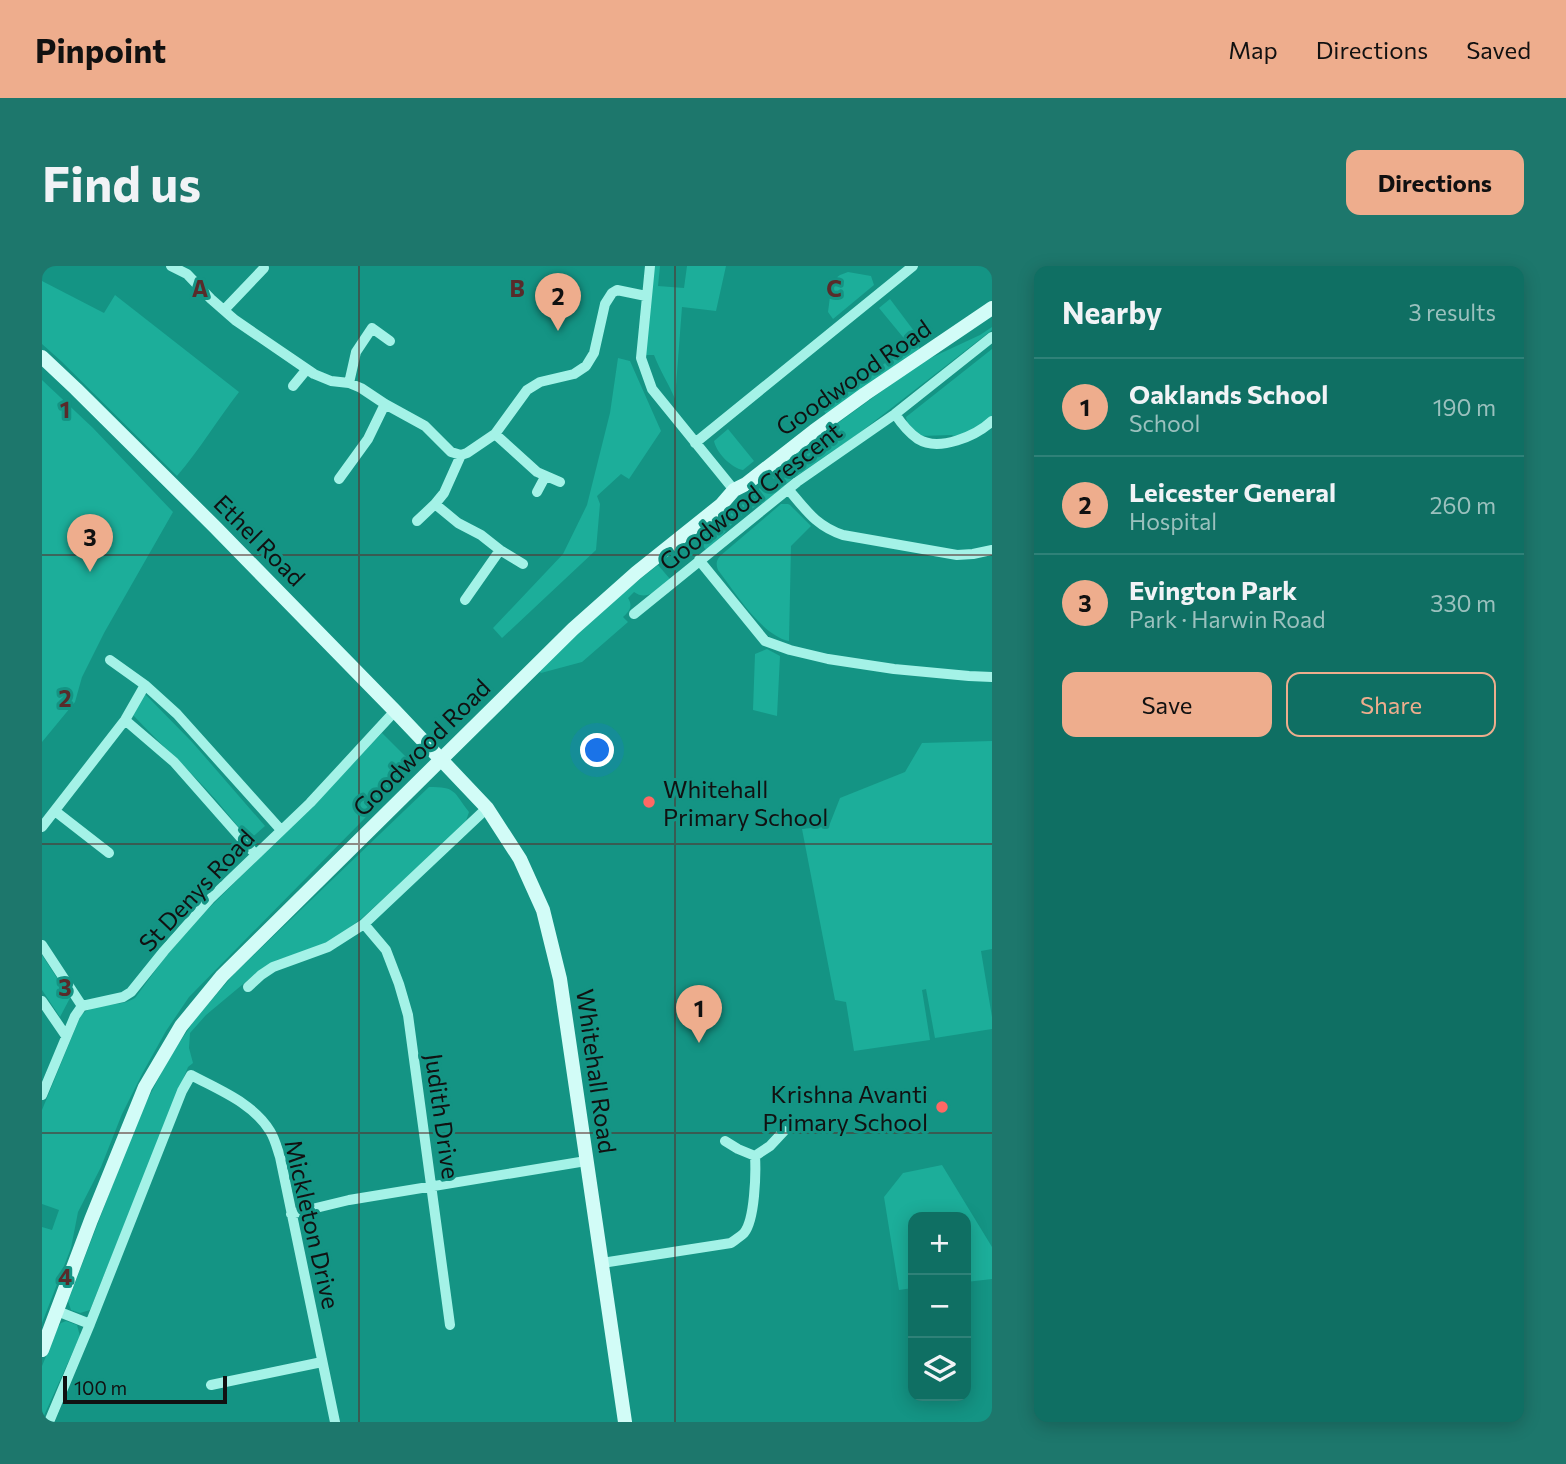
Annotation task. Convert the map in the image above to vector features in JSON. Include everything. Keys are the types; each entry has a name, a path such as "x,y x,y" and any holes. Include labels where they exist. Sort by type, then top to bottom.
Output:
{"street":[{"path":"171,266 187,274 235,320 314,374 361,388 425,426 451,452 460,455 495,434 527,390 540,382 574,374 586,366 594,353 605,304 612,293 617,290 646,296"},
{"path":"650,266 641,358 652,390 734,490"},
{"path":"695,443 913,266"},
{"path":"223,310 264,268"},
{"name":"Goodwood Road","path":"42,1350 145,1087 181,1026 222,976 596,608 636,573 721,505 734,490 746,484 898,371 992,308"},
{"path":"349,383 356,352 372,328 390,341"},
{"name":"Goodwood Crescent","path":"634,614 788,489 895,414 992,337"},
{"name":"Ethel Road","path":"42,358 205,517 442,759"},
{"path":"293,386 307,369"},
{"path":"339,479 368,439 385,404"},
{"path":"895,414 911,434 920,441 932,443 961,439 986,427 992,421"},
{"path":"495,434 537,472 560,482"},
{"path":"417,521 444,493 460,455"},
{"path":"537,492 545,477"},
{"path":"788,489 817,523 843,535 957,555 992,550"},
{"path":"435,504 458,523 481,534 523,565"},
{"path":"465,600 500,550"},
{"path":"699,560 765,641 828,659 894,669 992,677"},
{"path":"110,660 145,685 177,713 281,830"},
{"path":"42,827 125,720 145,685"},
{"name":"St Denys Road","path":"82,1006 123,997 131,992 210,899 310,803 396,710"},
{"path":"125,720 174,762 256,855"},
{"name":"Whitehall Road","path":"442,759 487,808 520,859 543,910 562,992 625,1422"},
{"path":"248,987 273,967 328,947 364,924 487,808"},
{"path":"55,811 109,853"},
{"name":"Judith Drive","path":"364,924 386,950 408,1015 450,1325"},
{"path":"42,945 82,1006 66,1036 42,1095"},
{"path":"42,1001 66,1036"},
{"name":"Mickleton Drive","path":"90,1324 182,1091 191,1075 239,1101 260,1117 272,1133 280,1157 335,1422"},
{"path":"755,1156 770,1146 784,1131"},
{"path":"726,1141 755,1156"},
{"path":"602,1263 731,1243 746,1231 750,1221 755,1187 755,1156"},
{"path":"291,1214 349,1200 586,1161"},
{"path":"49,1422 90,1324 57,1311"},
{"path":"211,1385 321,1362"}],"green space":[{"path":"650,266 660,266 658,286 684,288 687,266 726,266 716,311 682,307 675,399 654,355 644,355"},
{"path":"848,272 871,276 874,285 833,319 828,312 832,281"},
{"path":"42,281 104,313 115,295 239,392 177,476 42,344"},
{"path":"890,299 917,335 907,342 879,308"},
{"path":"992,327 992,330 858,434 795,477 790,470 774,479 769,473 922,362"},
{"path":"913,341 919,349 826,414 824,411"},
{"path":"992,349 992,416 984,425 956,437 919,436 906,417"},
{"path":"618,358 630,361 661,431 629,479 621,474 597,496 600,504 596,550 502,638 493,628 563,554 587,505 610,413"},
{"path":"42,380 93,428 173,512 104,633 82,677 75,702 42,742"},
{"path":"728,429 754,461 743,470 729,463 715,445 714,441"},
{"path":"789,475 792,479 766,501 744,513 706,550 699,541 720,519 760,488 763,490"},
{"path":"781,504 790,505 811,526 791,546 789,641 759,622 718,570 717,564 720,556"},
{"path":"658,565 670,579 649,595 634,592 628,598 630,608 623,617 628,622 582,662 541,673 539,671 597,616"},
{"path":"767,649 780,656 777,716 753,710 755,654"},
{"path":"144,693 192,742 265,826 249,840 206,789 132,714"},
{"path":"382,733 408,759 410,766 364,819 189,997 166,1031 122,1114 101,1167 78,1212 71,1248 42,1323 42,1227 52,1230 59,1210 42,1204 42,1110 80,1017 91,1008 135,998 166,956 207,910"},
{"path":"992,741 992,949 981,951 992,1029 935,1038 926,989 922,990 930,1040 854,1051 846,1002 835,1000 802,829 829,826 840,798 905,772 922,743"},
{"path":"429,787 449,789 456,795 469,812 465,824 361,919 314,949 277,960 261,969 206,1015 190,1033 189,1048 193,1063 188,1067 90,1310 80,1313 71,1310 68,1301 139,1116 169,1058 196,1018 234,974"},
{"path":"42,955 70,998 60,1017 42,990"},
{"path":"942,1165 971,1212 908,1212 908,1289 899,1290 884,1197 903,1173"},
{"path":"971,1213 992,1247 992,1279 971,1281"},
{"path":"66,1321 77,1325 80,1336 42,1420 42,1366 58,1327"}],"place":[{"name":"Leicester General","path":"558,331"},
{"name":"Evington Park","path":"90,572"},
{"name":"Whitehall Primary School","path":"649,802"},
{"name":"Oaklands School","path":"699,1043"},
{"name":"Krishna Avanti Primary School","path":"942,1107"}]}
